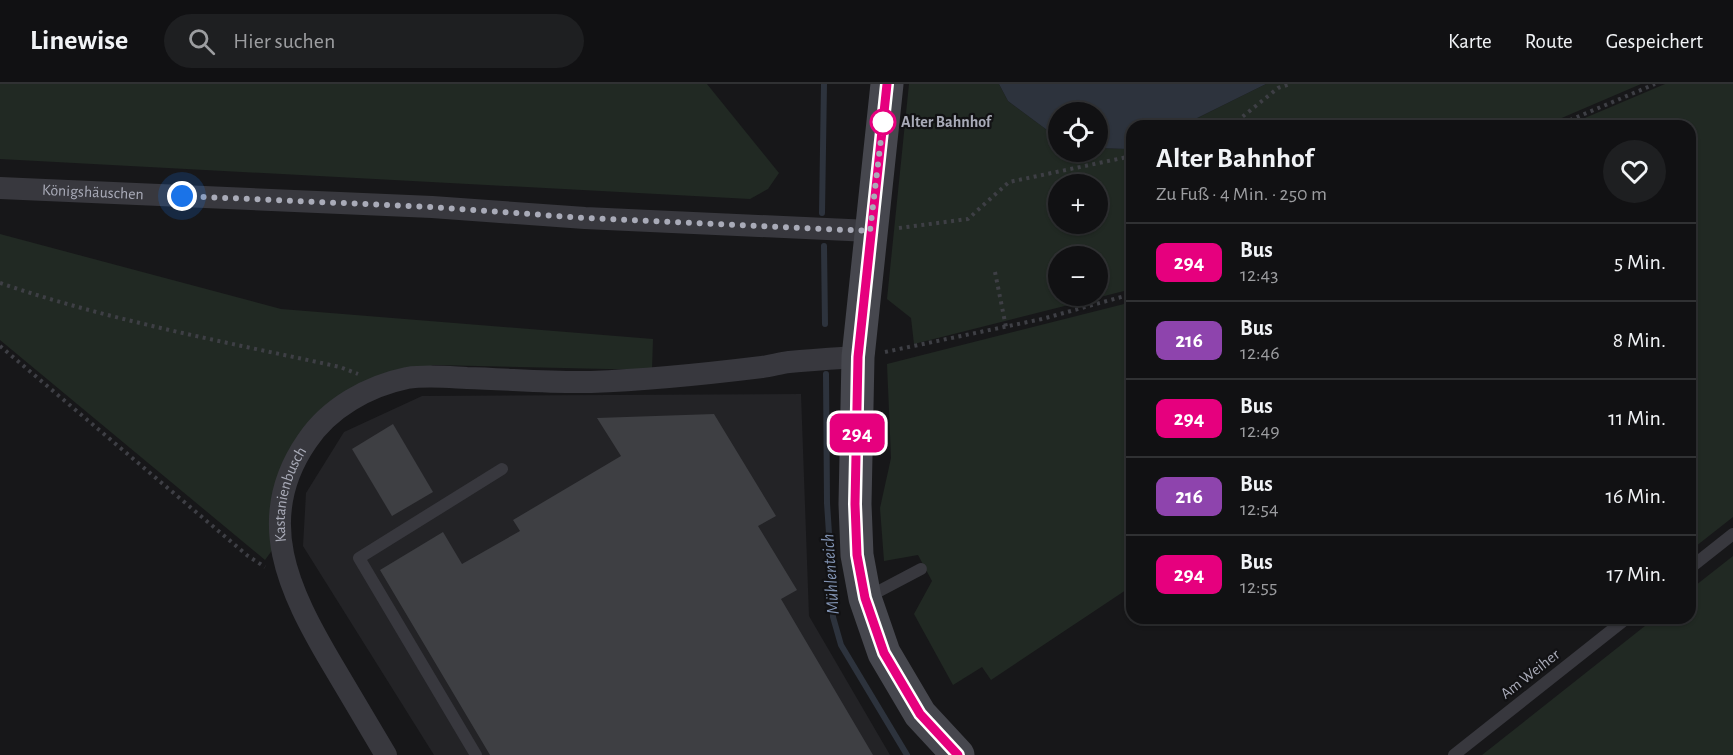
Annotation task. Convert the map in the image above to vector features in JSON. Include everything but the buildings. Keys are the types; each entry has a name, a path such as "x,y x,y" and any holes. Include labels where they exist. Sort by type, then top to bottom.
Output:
{"main road":[{"path":"887,84 858,357 855,504 857,555 865,598 884,653 920,714 958,755"}],"street":[{"name":"Königshäuschen","path":"0,188 432,207 585,218 870,231"},
{"name":"Kastanienbusch","path":"386,755 306,621 288,577 280,546 279,520 282,500 292,468 306,442 318,427 351,400 374,388 399,380 421,377 556,381 646,379 762,367 786,362 858,357"}],"lane":[{"path":"476,755 359,558 502,470"},
{"path":"1696,563 1733,534"},
{"path":"865,598 921,569"},
{"name":"Am Weiher","path":"1454,755 1619,624"}],"path":[{"path":"1238,120 1278,88 1290,84"},
{"path":"1570,120 1655,84"},
{"path":"870,231 968,219 1010,182 1126,157"},
{"path":"995,272 1006,327"},
{"path":"0,283 28,293 186,335 347,368 358,373 374,388"},
{"path":"858,357 1042,319 1126,296"},
{"path":"0,346 248,556 265,567 288,577"}],"shaded area":[{"path":"0,84 707,84 779,173 768,189 750,199 0,159"},
{"path":"909,84 999,84 1008,101 1048,130 1048,162 1108,162 1108,148 1126,149 1126,291 1108,295 1108,246 1048,246 1048,306 1065,306 914,344 911,318 887,299"},
{"path":"999,84 1266,84 1193,120 1126,120 1126,149 1108,148 1108,102 1048,102 1047,130 1008,101"},
{"path":"1266,84 1641,84 1557,120 1193,120"},
{"path":"1665,84 1733,84 1733,517 1696,546 1696,120 1580,120"},
{"path":"0,234 281,309 653,339 652,370 433,365 319,416 273,549 265,560 0,340"},
{"path":"1126,304 1126,590 991,680 982,667 953,685 914,614 932,581 918,555 884,561 880,508 891,458 887,364"},
{"path":"801,394 809,616 890,755 434,755 303,546 306,493 344,432 422,396"},
{"path":"1733,556 1733,755 1482,755 1647,624 1696,624 1696,585"}],"waterway":[{"name":"Mühlenteich","path":"822,213 824,84"},
{"name":"Mühlenteich","path":"824,246 825,324"},
{"name":"Mühlenteich","path":"826,374 827,503 833,617 841,645 907,755"}],"bus line":[{"name":"294","path":"887,84 858,357 855,504 857,555 869,615 884,653 920,714 958,755"}],"place":[{"name":"Alter Bahnhof","path":"883,122"}],"route":[{"path":"182,196 870,231 883,122"}]}
